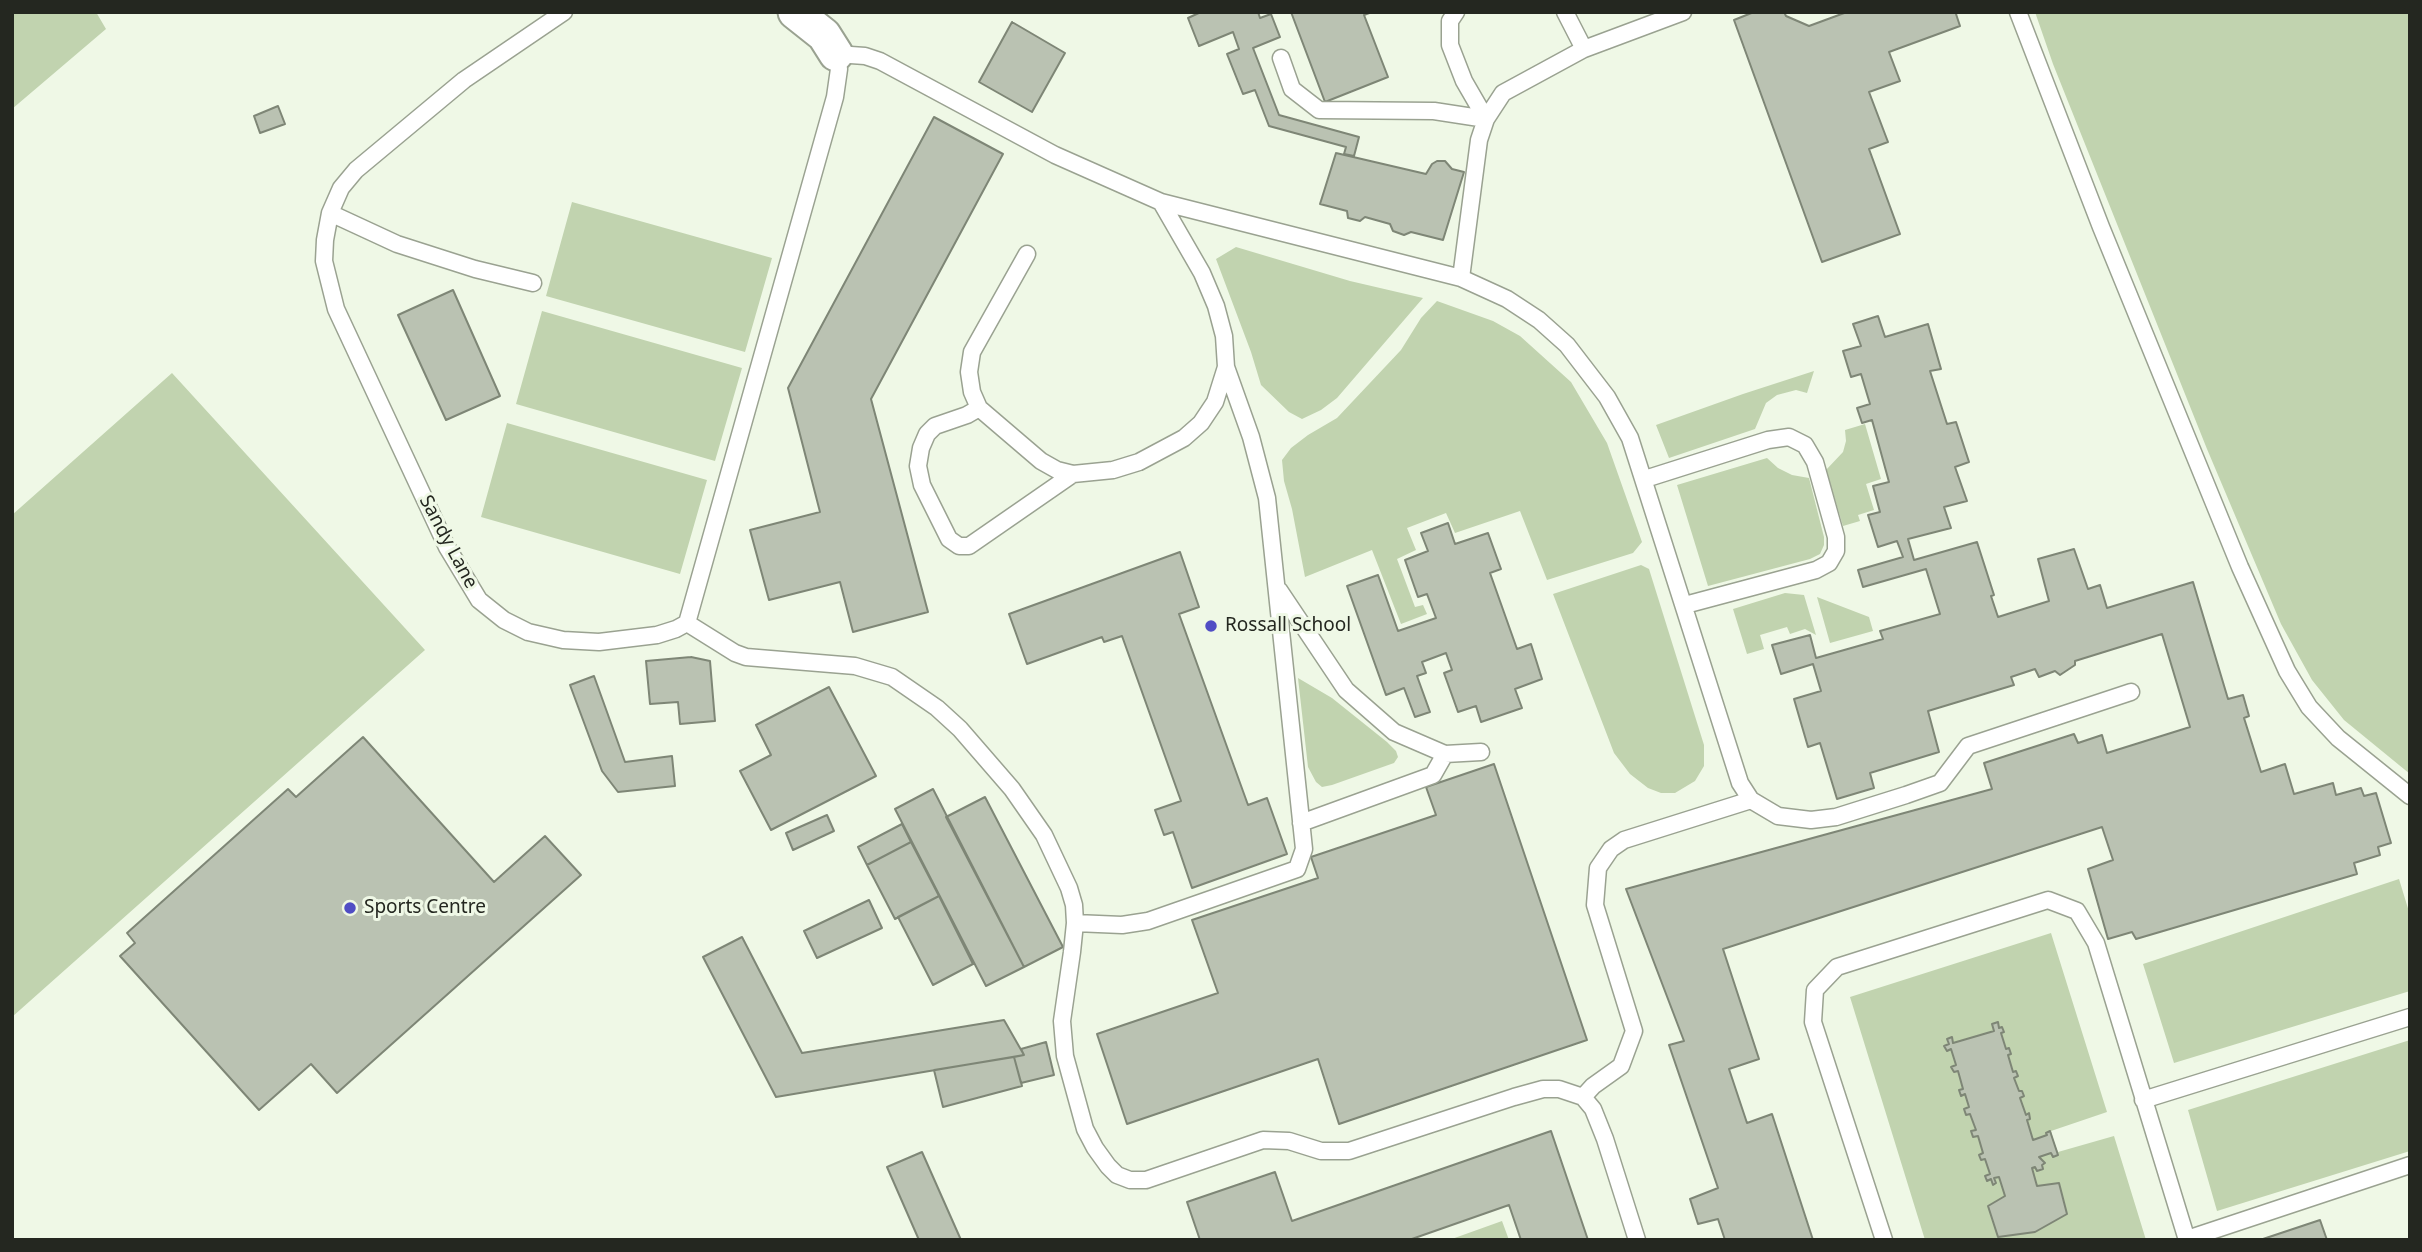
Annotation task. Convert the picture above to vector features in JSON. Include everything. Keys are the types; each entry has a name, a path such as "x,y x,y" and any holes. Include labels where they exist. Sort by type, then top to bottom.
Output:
{"street":[{"path":"795,12 824,35 836,54"}],"lane":[{"name":"Sandy Lane","path":"565,12 464,80 375,151 356,170 341,188 330,212 324,261 336,309 447,547 479,600 504,620 528,632 563,640 599,642 631,639 687,624"},
{"path":"1456,12 1450,21 1450,45 1464,81 1486,119"},
{"path":"1565,12 1584,49"},
{"path":"1461,278 1479,140 1486,119 1503,93 1584,49 1683,12"},
{"path":"2018,12 2101,227 2234,554 2287,671 2309,707 2338,738 2410,796"},
{"path":"1637,1240 1593,1109 1583,1097 1559,1088 1543,1089 1349,1151 1321,1151 1289,1141 1263,1140 1158,1177 1130,1180 1117,1175 1095,1148 1085,1129 1065,1056 1062,1021 1075,923 1074,905 1069,888 1044,835 1012,789 960,729 937,708 892,677 873,670 831,663 747,657 735,653 687,624 835,97 839,69 836,54 865,56 880,61 1055,155 1161,202 1461,278 1507,299 1539,320 1567,345 1607,397 1630,438 1740,783 1751,800 1778,816 1811,820 1836,817 1940,783 1968,746 2132,692"},
{"path":"1280,58 1292,89 1319,110 1434,111 1486,119"},
{"path":"1075,923 1135,924 1297,869 1304,849 1267,498 1251,438 1226,367 1224,336 1216,306 1202,273 1161,202"},
{"path":"330,212 397,244 475,270 533,283"},
{"path":"1027,254 972,352 969,372 972,392 979,408 1041,461 1057,470 1073,474 1113,470 1139,462 1184,438 1201,424 1215,402 1226,367"},
{"path":"979,408 935,426 927,434 921,448 918,466 922,485 949,539 960,546 969,546 1073,474"},
{"path":"1645,479 1768,440 1789,437 1805,445 1815,462 1836,537 1836,551 1829,563 1816,570 1685,605"},
{"path":"1278,588 1346,690 1394,732 1445,754 1481,752"},
{"path":"1301,823 1433,775 1445,754"},
{"path":"1583,1097 1593,1086 1621,1066 1634,1031 1595,905 1598,868 1611,849 1624,840 1751,800"},
{"path":"1884,1240 1813,1022 1815,990 1837,967 2048,900 2077,911 2096,943 2187,1239 2410,1165"},
{"path":"2143,1100 2410,1017"}],"green space":[{"path":"12,12 96,12 106,29 12,109"},
{"path":"2035,12 2410,12 2410,774 2344,720 2312,680 2281,624 2207,449 2053,64"},
{"path":"572,202 772,258 745,352 546,296"},
{"path":"1236,247 1350,281 1423,298 1337,398 1302,419 1289,412 1261,385 1216,259"},
{"path":"1437,301 1493,321 1520,336 1571,382 1607,443 1642,542 1633,553 1547,580 1520,511 1455,533 1446,513 1407,528 1416,550 1397,559 1415,607 1423,605 1427,614 1401,624 1372,550 1305,577 1282,460 1291,448 1308,435 1337,418 1401,350 1421,318"},
{"path":"542,311 742,368 715,461 516,404"},
{"path":"1814,371 1807,393 1796,390 1777,395 1766,403 1755,429 1669,458 1656,425"},
{"path":"172,373 425,650 12,1017 12,515"},
{"path":"507,423 707,480 680,574 481,517"},
{"path":"1865,424 1881,479 1866,484 1874,510 1858,515 1860,521 1843,526 1826,470 1843,452 1845,430"},
{"path":"1767,458 1792,475 1809,478 1824,537 1820,554 1708,586 1677,485"},
{"path":"1641,565 1649,569 1704,745 1704,766 1695,781 1675,793 1661,793 1648,788 1630,774 1614,753 1553,594"},
{"path":"1785,593 1804,595 1816,635 1805,629 1790,634 1787,627 1760,635 1764,649 1747,654 1733,609"},
{"path":"1817,597 1869,617 1873,631 1830,643"},
{"path":"1298,678 1332,698 1387,742 1398,757 1394,763 1332,785 1322,787 1316,782 1308,767"},
{"path":"2399,879 2410,915 2410,991 2174,1063 2143,964"},
{"path":"2051,933 2107,1112 2051,1131 2054,1142 2058,1152 2114,1136 2146,1240 1925,1240 1850,997"},
{"path":"2410,1040 2410,1151 2217,1211 2188,1110"},
{"path":"1502,1221 1509,1240 1449,1240"}],"building":[{"path":"1201,12 1258,12 1260,18 1271,14 1280,37 1253,48 1279,115 1359,137 1354,156 1344,154 1346,147 1269,126 1255,90 1243,94 1227,54 1239,49 1233,32 1199,46 1188,18"},
{"path":"1291,12 1372,12 1364,15 1388,77 1325,102"},
{"path":"1754,12 1784,12 1786,16 1809,26 1847,12 1959,12 1956,14 1960,26 1889,52 1900,81 1869,92 1888,142 1869,149 1900,234 1822,262 1734,20"},
{"path":"1012,22 1065,53 1032,112 979,82"},
{"path":"278,106 285,124 260,133 254,116"},
{"path":"934,117 1003,154 871,399 928,612 853,632 840,582 769,600 750,530 820,512 788,388"},
{"path":"1336,153 1426,174 1432,164 1445,161 1452,169 1464,172 1443,240 1411,232 1404,235 1393,231 1390,224 1365,217 1360,221 1348,218 1347,211 1320,204"},
{"path":"453,290 500,396 446,420 398,315"},
{"path":"1878,316 1885,337 1928,324 1941,369 1930,371 1947,424 1956,422 1969,462 1955,467 1967,501 1944,507 1951,528 1908,539 1914,560 1977,542 1998,617 2049,601 2038,559 2074,549 2088,589 2100,585 2107,608 2193,582 2228,699 2243,695 2249,716 2244,718 2261,772 2285,764 2294,794 2333,783 2336,795 2361,788 2364,796 2376,793 2391,843 2378,847 2380,855 2354,863 2357,874 2136,939 2132,932 2108,939 2088,869 2113,860 2102,827 1723,949 1759,1059 1729,1069 1747,1123 1772,1114 1813,1240 1725,1240 1718,1219 1698,1224 1690,1199 1718,1188 1669,1045 1684,1041 1626,889 1992,789 1984,763 2074,734 2078,743 2102,735 2107,753 2190,727 2162,634 2075,661 2075,665 2060,675 2055,671 2039,677 2035,669 2011,677 2014,685 1928,711 1939,752 1870,773 1874,788 1837,799 1820,743 1808,747 1794,699 1821,691 1813,664 1781,674 1772,645 1810,635 1816,658 1883,639 1880,631 1940,614 1926,569 1863,587 1858,570 1903,557 1897,541 1878,547 1868,515 1880,512 1873,486 1889,482 1872,420 1862,423 1857,408 1870,404 1861,374 1851,377 1843,351 1861,346 1853,324"},
{"path":"1448,523 1455,544 1488,533 1501,569 1490,573 1517,649 1531,644 1542,679 1515,689 1522,708 1481,722 1476,706 1458,712 1444,673 1452,670 1446,653 1422,662 1426,673 1417,676 1430,712 1415,717 1404,688 1386,695 1347,586 1378,575 1398,631 1436,618 1427,594 1418,597 1405,560 1428,551 1421,533"},
{"path":"1180,552 1199,607 1179,614 1248,805 1267,798 1287,854 1192,888 1173,832 1164,835 1155,810 1181,801 1122,636 1104,642 1102,637 1027,664 1009,614"},
{"path":"691,657 710,661 715,721 680,724 678,702 650,704 646,661"},
{"path":"594,676 625,762 672,756 675,786 618,792 602,771 570,685"},
{"path":"829,687 876,776 771,830 740,771 771,755 756,725"},
{"name":"Sports Centre","path":"363,737 494,882 545,836 581,875 337,1093 311,1064 259,1110 120,956 135,943 127,933 288,789 296,797"},
{"path":"1494,764 1587,1040 1339,1124 1318,1059 1127,1124 1097,1034 1218,993 1192,920 1318,878 1311,857 1436,815 1426,787"},
{"path":"933,789 1024,967 986,986 895,809"},
{"path":"985,797 1063,947 1024,967 946,817"},
{"path":"827,815 834,831 793,850 786,833"},
{"path":"902,824 911,842 867,865 858,847"},
{"path":"911,842 939,896 895,919 867,865"},
{"path":"939,896 973,964 933,985 898,917"},
{"path":"869,900 882,928 817,958 804,931"},
{"path":"742,937 802,1053 1004,1020 1024,1055 776,1097 703,957"},
{"path":"1998,1022 1999,1028 2002,1027 2004,1032 2001,1033 2006,1049 2009,1048 2011,1054 2008,1055 2013,1072 2016,1071 2018,1076 2014,1078 2024,1096 2020,1098 2026,1115 2029,1113 2030,1119 2027,1120 2033,1140 2047,1135 2050,1131 2058,1155 2053,1157 2051,1153 2039,1157 2045,1163 2042,1165 2043,1169 2037,1171 2035,1167 2032,1168 2037,1186 2059,1183 2067,1214 2035,1232 1998,1237 1988,1206 2005,1196 1999,1177 1994,1178 1996,1183 1993,1185 1991,1179 1987,1181 1985,1176 1990,1174 1985,1159 1981,1160 1979,1155 1983,1153 1978,1136 1973,1137 1971,1131 1976,1130 1970,1114 1966,1115 1964,1109 1969,1107 1965,1094 1961,1096 1959,1090 1963,1089 1958,1071 1954,1072 1951,1067 1956,1065 1951,1049 1947,1051 1944,1046 1949,1044 1947,1039 1952,1037 1953,1043 1994,1031 1992,1024"},
{"path":"1046,1042 1054,1075 1021,1083 1014,1057 1024,1055 1021,1049"},
{"path":"1014,1057 1022,1086 943,1107 934,1070"},
{"path":"1551,1131 1588,1240 1521,1240 1509,1205 1409,1240 1200,1240 1187,1202 1275,1172 1292,1221"},
{"path":"922,1152 961,1240 919,1240 887,1167"},
{"path":"2320,1220 2327,1240 2260,1240"}],"place":[{"name":"Rossall School","path":"1211,626"},
{"name":"Sports Centre","path":"350,908"}]}
